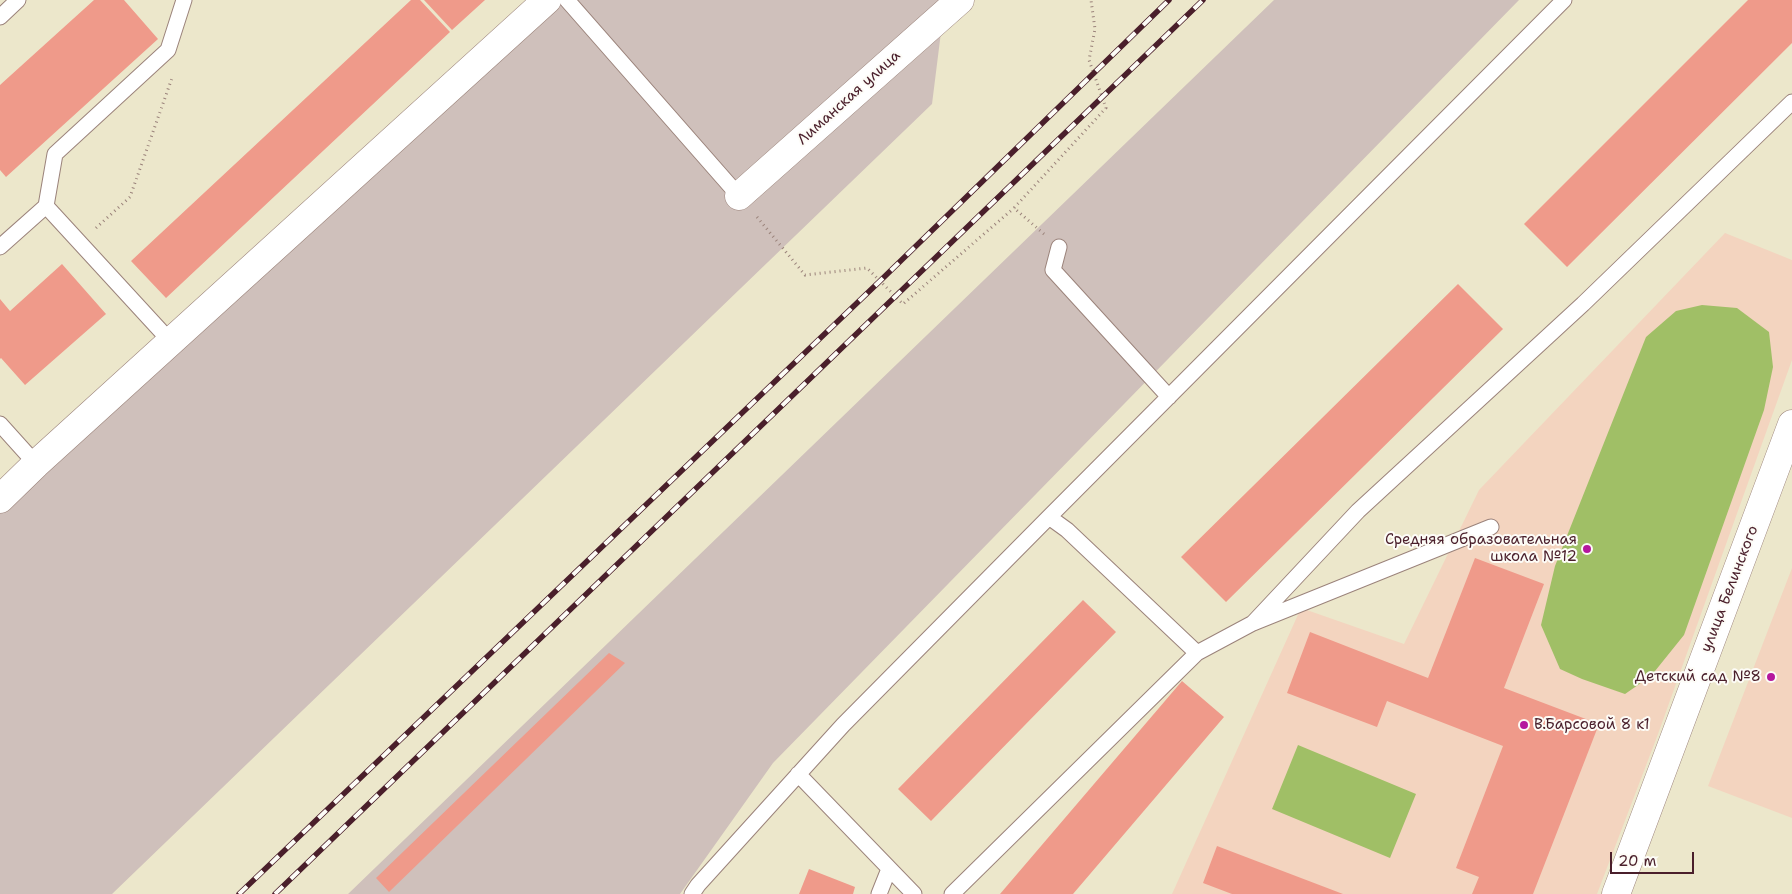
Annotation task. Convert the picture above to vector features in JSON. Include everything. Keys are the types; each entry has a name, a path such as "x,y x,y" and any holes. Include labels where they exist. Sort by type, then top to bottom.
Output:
{"street":[{"path":"0,499 36,464 547,0"},
{"name":"Лиманская улица","path":"739,196 960,0"},
{"name":"улица Белинского","path":"1616,894 1792,424"}],"lane":[{"path":"0,17 18,0"},
{"path":"0,247 46,206 55,154 168,50 184,0"},
{"path":"566,0 739,196"},
{"path":"692,894 798,774 1049,517 1564,0"},
{"path":"1253,623 1358,511 1582,304 1792,102"},
{"path":"46,206 171,342"},
{"path":"1059,247 1053,270 1169,397"},
{"path":"0,424 36,464"},
{"path":"1049,517 1067,530 1197,653"},
{"path":"952,894 1197,653 1253,623 1491,528"},
{"path":"798,774 914,894"},
{"path":"879,894 889,869"}],"path":[{"path":"739,196 805,274 867,268 903,304 1014,208 1106,108 1089,60 1095,29 1091,0"},
{"path":"80,243 130,197 173,75"},
{"path":"1014,208 1059,247"}],"shaded area":[{"path":"562,0 945,0 932,104 112,894 0,894 0,499"},
{"path":"1274,0 1519,0 773,763 680,894 348,894"},
{"name":"Средняя образовательная школа №12","path":"1725,233 1792,260 1792,360 1658,734 1597,894 1172,894 1301,608 1404,644 1479,490"},
{"name":"Детский сад №8","path":"1792,568 1792,818 1708,786"}],"green space":[{"path":"1702,305 1737,308 1769,332 1773,367 1764,410 1684,635 1651,676 1625,694 1560,669 1541,625 1555,566 1646,337 1676,311"},
{"path":"1298,745 1416,794 1390,858 1272,809"}],"building":[{"path":"94,0 124,0 158,39 6,177 0,170 0,85"},
{"path":"411,0 420,0 450,32 166,298 131,261"},
{"path":"424,0 485,0 452,30"},
{"path":"1748,0 1792,0 1792,43 1567,267 1524,224"},
{"path":"62,264 106,314 25,385 0,359 0,299 10,311"},
{"path":"1458,284 1503,329 1226,602 1181,557"},
{"name":"В.Барсовой 8 к1","path":"1475,558 1544,584 1504,688 1599,724 1533,894 1472,894 1479,877 1456,868 1503,746 1387,701 1377,727 1287,693 1310,632 1428,678"},
{"path":"1083,600 1116,632 931,821 898,789"},
{"path":"609,653 625,663 389,892 376,878"},
{"path":"1182,681 1224,717 1073,894 1000,894"},
{"path":"1217,846 1343,894 1232,894 1203,883"},
{"path":"809,869 855,887 853,894 799,894"}],"railway":[{"path":"239,894 880,281 1169,0"},
{"path":"275,894 1203,0"}],"place":[{"name":"Средняя образовательная школа №12","path":"1587,549"},
{"name":"Детский сад №8","path":"1771,677"},
{"name":"В.Барсовой 8 к1","path":"1524,725"}]}
